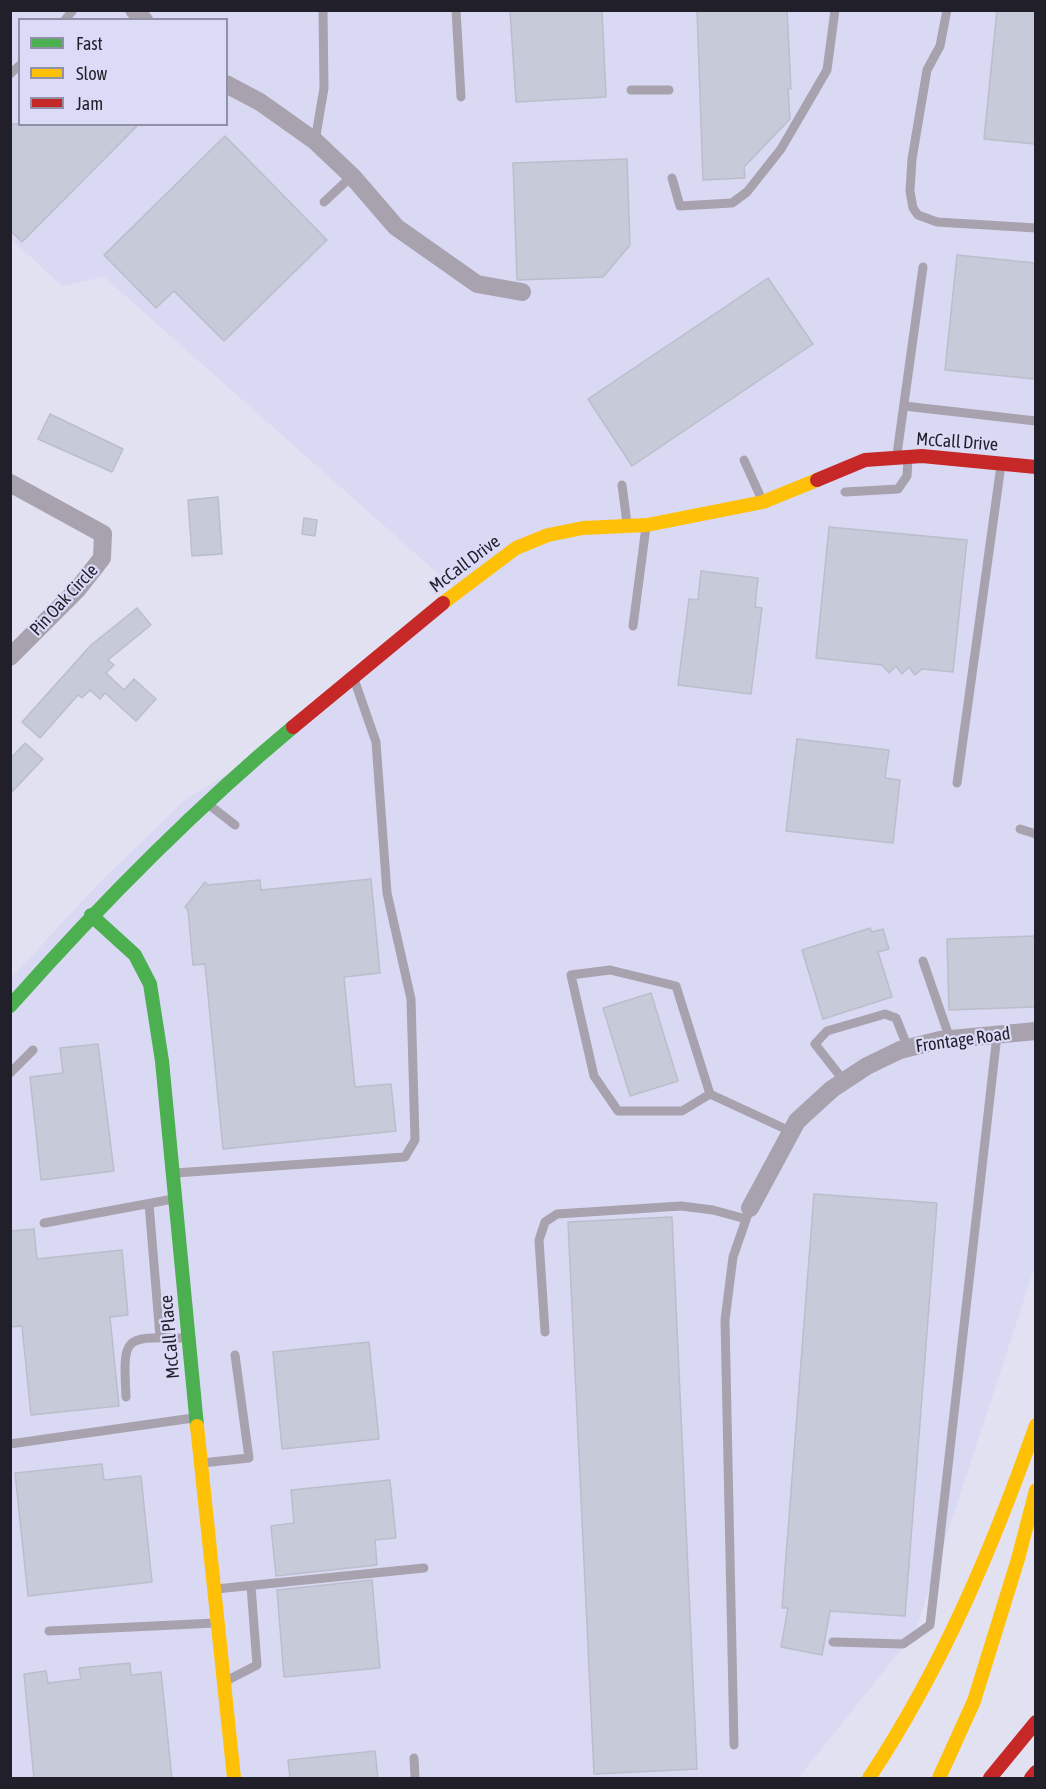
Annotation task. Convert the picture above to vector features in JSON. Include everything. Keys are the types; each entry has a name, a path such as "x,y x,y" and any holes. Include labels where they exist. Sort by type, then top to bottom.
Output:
{"main road":[{"name":"McCall Drive","path":"10,1006 91,915 242,769 433,611 516,548 548,535 583,528 646,525 763,502 865,460 902,456 1035,466"},
{"name":"McCall Place","path":"91,915 135,955 150,984 162,1061 200,1463 234,1779"},
{"path":"869,1779 938,1666 971,1598 997,1535 1035,1425"},
{"path":"939,1779 974,1701 1017,1559 1035,1490"},
{"path":"990,1779 1035,1722"},
{"path":"1031,1779 1035,1772"}],"street":[{"path":"228,85 260,102 315,141 352,176 396,227 477,284 522,292"},
{"name":"Pin Oak Circle","path":"10,483 103,534 102,558 77,590 10,657"},
{"name":"Frontage Road","path":"748,1214 797,1121 844,1081 867,1066 908,1048 950,1039 1035,1031"}],"lane":[{"path":"315,141 324,88 323,10"},
{"path":"456,10 461,97"},
{"path":"672,178 680,206 732,202 747,192 781,149 826,70 835,10"},
{"path":"947,10 940,46 927,70 912,159 910,191 913,208 925,220 1035,228"},
{"path":"631,90 669,90"},
{"path":"324,201 352,176"},
{"path":"845,492 898,489 906,476 902,456 904,406 923,267"},
{"path":"904,406 1035,421"},
{"path":"744,460 763,502"},
{"path":"957,783 1001,463"},
{"path":"622,485 627,526"},
{"path":"633,626 646,525"},
{"path":"172,1173 405,1157 415,1140 411,999 387,893 376,742 354,678"},
{"path":"206,803 235,825"},
{"path":"1020,829 1035,834"},
{"path":"923,960 950,1039"},
{"path":"710,1094 682,1111 618,1111 594,1076 571,975 610,970 676,986 710,1094 792,1132"},
{"path":"844,1081 814,1044 827,1031 885,1014 896,1018 908,1048"},
{"path":"833,1642 903,1644 930,1625 997,1035"},
{"path":"10,1073 33,1050"},
{"path":"44,1223 175,1199"},
{"path":"149,1204 160,1337"},
{"path":"544,1332 539,1240 545,1222 557,1214 681,1206 748,1214 733,1257 725,1320 734,1745"},
{"path":"126,1397 125,1350 137,1339 188,1338"},
{"path":"200,1463 249,1458 236,1355"},
{"path":"10,1444 196,1418"},
{"path":"214,1590 424,1568"},
{"path":"224,1681 257,1665 251,1586"},
{"path":"49,1631 218,1623"},
{"path":"414,1758 416,1779"}],"shaded area":[{"path":"11,11 1035,11 1035,1266 915,1632 798,1778 11,1778 10,979 100,882 187,798 267,751 452,586 104,277 62,286 11,239"}],"building":[{"path":"697,10 787,10 791,89 788,89 790,119 744,167 745,178 703,180"},
{"path":"997,10 1035,10 1035,144 984,139"},
{"path":"510,11 602,11 606,97 516,102"},
{"path":"10,124 18,124 18,126 137,126 22,242 10,230"},
{"path":"225,136 327,240 224,341 174,291 156,308 104,255"},
{"path":"627,159 630,245 603,277 517,280 513,163"},
{"path":"957,255 1035,263 1035,379 945,370"},
{"path":"768,278 813,344 632,466 588,399"},
{"path":"50,414 123,449 112,472 38,439"},
{"path":"218,497 222,554 192,556 188,500"},
{"path":"304,518 317,520 315,536 302,534"},
{"path":"829,527 967,540 953,672 922,669 915,675 909,667 902,674 896,666 889,673 882,665 816,658"},
{"path":"701,571 758,578 755,607 762,608 751,694 678,685 689,599 698,600"},
{"path":"137,608 151,625 108,660 114,665 106,673 124,690 134,679 156,699 136,721 105,693 100,699 90,690 82,698 78,695 40,738 22,722 91,645"},
{"path":"797,739 889,750 885,778 900,780 893,843 786,831"},
{"path":"25,743 43,759 10,794 10,759"},
{"path":"371,879 380,973 344,977 355,1087 391,1084 396,1131 223,1149 205,964 193,965 188,910 185,907 205,882 208,885 260,880 261,890"},
{"path":"870,928 872,932 883,929 889,949 878,952 892,997 823,1019 802,950"},
{"path":"1035,936 1035,1007 949,1010 947,939"},
{"path":"651,993 678,1081 630,1096 603,1008"},
{"path":"98,1044 114,1171 41,1180 30,1077 63,1073 60,1048"},
{"path":"814,1194 937,1203 905,1616 830,1611 822,1655 781,1647 788,1608 782,1608"},
{"path":"672,1217 697,1769 594,1774 568,1222"},
{"path":"34,1229 37,1259 122,1250 128,1315 110,1317 119,1406 31,1415 22,1326 10,1327 10,1231"},
{"path":"369,1342 379,1439 282,1449 273,1352"},
{"path":"102,1464 104,1480 141,1476 152,1582 28,1596 15,1473"},
{"path":"390,1480 396,1538 375,1540 377,1565 276,1576 271,1526 294,1523 291,1490"},
{"path":"372,1580 380,1668 284,1677 277,1590"},
{"path":"130,1663 131,1675 161,1672 172,1779 34,1779 24,1674 46,1671 48,1683 81,1679 79,1668"},
{"path":"375,1751 378,1779 290,1779 288,1760"}],"traffic: fast":[{"path":"10,1006 146,861 255,759 293,727"},
{"path":"91,915 135,955 150,984 162,1061 197,1426"}],"traffic: slow":[{"path":"443,603 516,548 548,535 583,528 647,525 763,502 817,480"},
{"path":"869,1778 920,1694 963,1607 1002,1517 1036,1425"},
{"path":"197,1426 234,1778"},
{"path":"939,1778 974,1701 1018,1559 1036,1490"}],"traffic: jam":[{"path":"817,480 865,460 922,456 1036,467"},
{"path":"293,727 443,603"},
{"path":"990,1778 1036,1722"},
{"path":"1031,1778 1036,1772"}]}
